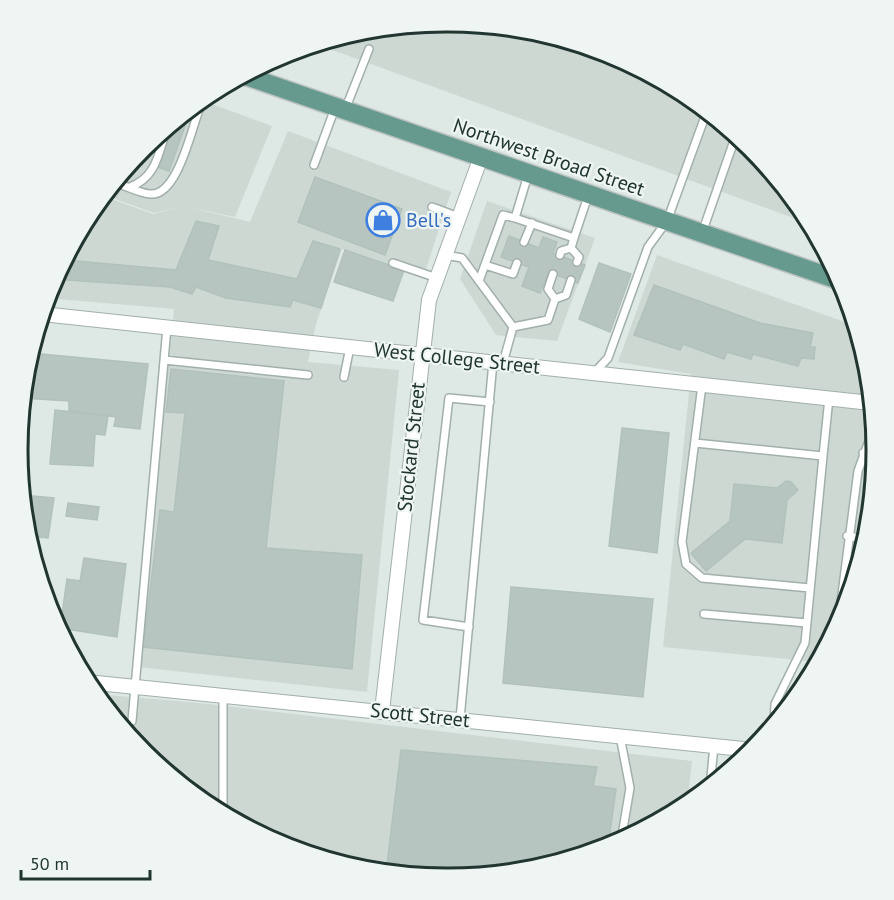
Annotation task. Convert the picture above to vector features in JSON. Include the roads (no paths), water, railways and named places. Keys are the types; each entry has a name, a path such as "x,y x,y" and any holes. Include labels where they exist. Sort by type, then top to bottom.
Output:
{"main road":[{"name":"Northwest Broad Street","path":"255,79 827,276"}],"street":[{"name":"Stockard Street","path":"382,711 421,354 429,300 481,156"},
{"name":"West College Street","path":"51,315 863,402"},
{"name":"Scott Street","path":"99,683 740,749"}],"lane":[{"path":"314,165 369,50"},
{"path":"123,185 152,194 165,191 174,180 198,114"},
{"path":"594,373 608,358 648,248 667,221 704,120"},
{"path":"129,187 144,182 151,172 161,144"},
{"path":"702,233 733,144"},
{"path":"515,218 528,173"},
{"path":"577,262 579,257 572,248 588,194"},
{"path":"432,207 459,217"},
{"path":"479,281 503,215 574,238"},
{"path":"524,242 532,223"},
{"path":"560,255 561,251 572,248"},
{"path":"445,255 462,258 513,327"},
{"path":"393,263 437,278"},
{"path":"485,265 513,274 517,263"},
{"path":"553,274 548,289 555,299"},
{"path":"555,299 566,295 570,280"},
{"path":"513,327 548,320 555,299"},
{"path":"132,721 167,327"},
{"path":"460,719 490,402 498,363 513,327"},
{"path":"344,378 350,347"},
{"path":"164,360 308,375"},
{"path":"702,385 682,542 686,564 702,578 810,588"},
{"path":"469,627 423,620 449,398 490,402"},
{"path":"775,710 775,704 806,643 829,398"},
{"path":"695,443 823,456"},
{"path":"842,589 847,536 866,447"},
{"path":"847,536 856,537"},
{"path":"704,614 807,623"},
{"path":"223,696 223,803"},
{"path":"620,736 630,788 623,829"},
{"path":"713,773 714,746"}],"place":[{"name":"Bell's","path":"383,220"}]}
